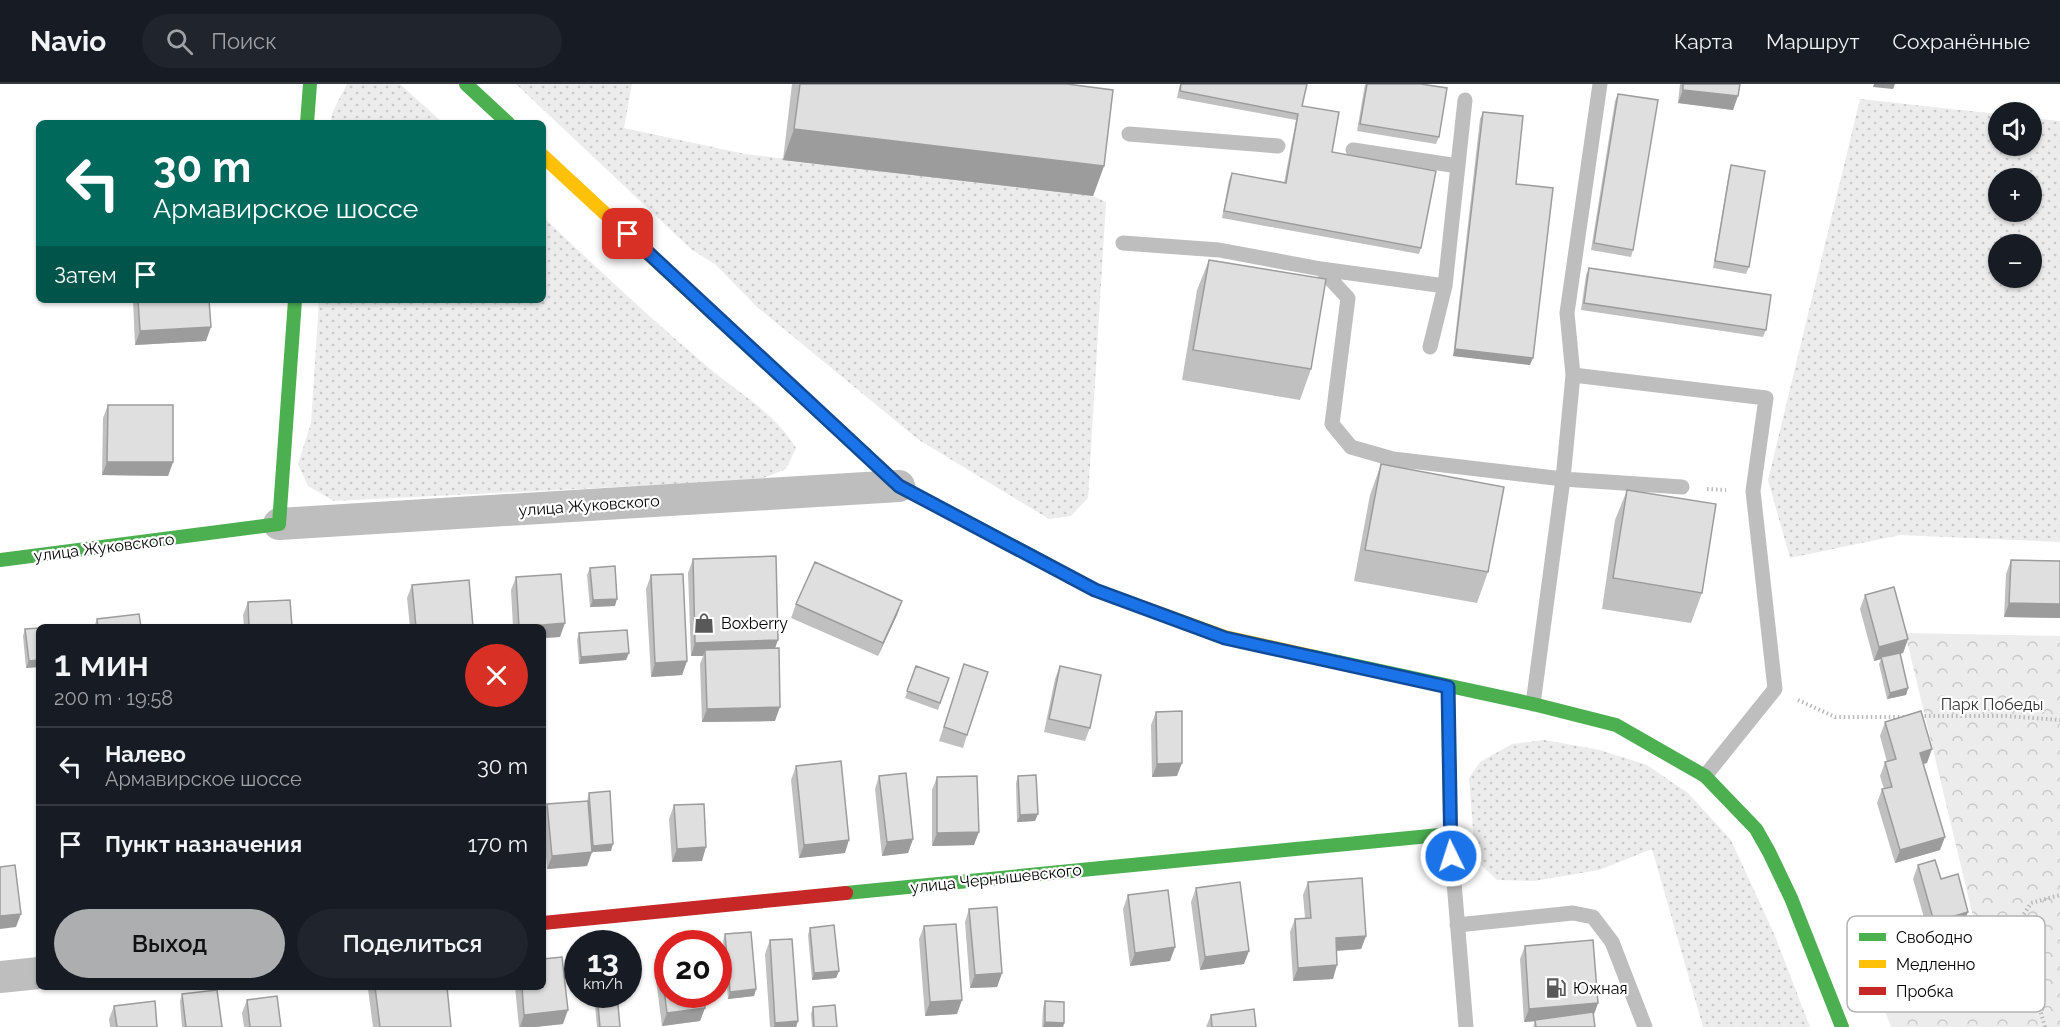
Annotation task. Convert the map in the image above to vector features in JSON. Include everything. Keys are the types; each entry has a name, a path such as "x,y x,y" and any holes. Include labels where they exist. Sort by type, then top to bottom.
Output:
{"main road":[{"path":"307,120 310,84"},
{"path":"466,84 505,120"},
{"path":"546,159 899,486 1095,590 1225,638 1616,724 1705,776 1756,829 1769,852 1791,897 1842,1027"},
{"path":"279,524 295,303"},
{"name":"улица Жуковского","path":"0,560 279,524"},
{"path":"1448,687 1450,834"},
{"name":"улица Чернышевского","path":"546,923 1450,834"}],"street":[{"name":"улица Жуковского","path":"279,524 899,486"},
{"path":"0,976 36,973"}],"lane":[{"path":"1533,704 1563,479 1573,375 1566,313 1600,84"},
{"path":"1431,347 1445,286 1465,100"},
{"path":"1129,134 1278,146"},
{"path":"1353,150 1458,166"},
{"path":"1123,243 1219,250 1321,269 1445,286"},
{"path":"1321,269 1347,298 1332,424 1351,447 1393,459 1563,479 1682,487"},
{"path":"1573,375 1766,398 1752,491 1775,689 1705,776"},
{"path":"1450,834 1466,1027"},
{"path":"1457,925 1573,913 1593,917 1612,942 1645,1027"}],"path":[{"path":"1682,487 1752,491"},
{"path":"1775,689 1835,717 2006,716 2060,720"},
{"path":"2023,916 2031,903 2060,895"},
{"path":"2041,1012 2045,1027"}],"green space":[{"path":"347,84 400,84 440,120 331,120 332,113"},
{"path":"516,84 632,84 624,128 745,154 1093,196 1106,202 1088,498 1071,516 1049,519 919,440 757,307 716,265 691,249"},
{"path":"1860,99 1988,113 1988,156 2042,156 2042,119 2060,121 2060,542 1900,535 1790,558 1768,480"},
{"path":"546,220 604,275 709,368 778,424 796,448 786,469 758,480 334,501 308,486 298,464 311,423 319,303 546,303"},
{"name":"Парк Победы","path":"1905,633 2060,636 2060,1027 1891,1027 1885,1012 2045,1012 2045,916 1973,916"},
{"path":"1545,740 1600,750 1647,765 1688,793 1731,840 1775,936 1810,1027 1703,1027 1652,849 1599,870 1534,881 1497,880 1481,865 1474,842 1469,778 1480,762 1512,744"}],"building":[{"path":"800,84 1067,84 1113,90 1104,166 794,129"},
{"path":"1181,84 1307,84 1302,106 1339,112 1332,152 1436,171 1421,248 1224,211 1232,173 1286,183 1298,114 1180,91"},
{"path":"1367,84 1421,84 1447,88 1439,137 1360,124"},
{"path":"1683,84 1740,84 1738,96 1683,90"},
{"path":"1618,94 1658,100 1633,250 1594,243"},
{"path":"1483,112 1523,116 1516,184 1553,188 1533,358 1455,349"},
{"path":"1731,165 1765,171 1749,267 1715,261"},
{"path":"1209,260 1326,279 1311,369 1193,350"},
{"path":"1589,268 1771,295 1766,330 1584,303"},
{"path":"138,303 209,303 211,327 140,331"},
{"path":"108,405 173,405 173,462 107,462"},
{"path":"1381,464 1504,487 1488,572 1365,550"},
{"path":"1627,490 1716,504 1702,593 1613,578"},
{"path":"776,556 778,640 695,643 693,559"},
{"path":"2011,560 2060,561 2060,604 2009,603"},
{"path":"815,562 902,601 883,643 796,604"},
{"path":"615,566 617,599 593,600 590,568"},
{"path":"561,574 565,623 519,624 516,577"},
{"path":"683,574 687,661 655,663 651,575"},
{"path":"469,580 473,624 416,624 412,585"},
{"path":"1894,587 1908,639 1879,647 1865,595"},
{"path":"290,600 292,624 249,624 248,602"},
{"path":"139,614 141,624 98,624 97,619"},
{"path":"36,628 36,660 29,661 25,629"},
{"path":"627,630 629,653 581,657 579,633"},
{"path":"779,648 780,707 707,709 705,650"},
{"path":"1900,653 1908,688 1890,693 1881,657"},
{"path":"964,664 988,672 967,735 944,727"},
{"path":"916,666 949,678 940,703 907,691"},
{"path":"1060,666 1101,675 1090,728 1049,719"},
{"path":"1182,711 1182,763 1157,764 1156,712"},
{"path":"1921,711 1932,749 1920,753 1945,837 1900,850 1882,789 1892,787 1885,762 1896,759 1885,722"},
{"path":"841,761 849,840 804,845 796,766"},
{"path":"906,773 913,839 887,842 879,776"},
{"path":"1036,775 1038,814 1020,815 1018,776"},
{"path":"977,776 979,832 937,833 937,777"},
{"path":"610,791 613,844 593,846 589,793"},
{"path":"588,801 592,852 552,856 547,804"},
{"path":"704,804 706,847 677,849 674,805"},
{"path":"1935,860 1941,879 1958,874 1968,912 1954,916 1932,916 1918,865"},
{"path":"15,865 21,914 0,916 0,867"},
{"path":"1362,878 1366,936 1336,938 1337,965 1298,968 1295,919 1311,918 1308,882"},
{"path":"1240,882 1249,951 1205,957 1196,888"},
{"path":"1168,890 1175,947 1135,953 1128,895"},
{"path":"997,907 1002,973 975,975 969,909"},
{"path":"956,924 962,1000 930,1002 924,926"},
{"path":"834,925 839,971 814,973 810,928"},
{"path":"751,932 756,989 732,992 732,933"},
{"path":"792,939 798,1021 775,1023 770,940"},
{"name":"Южная","path":"1593,940 1598,1003 1529,1009 1525,946"},
{"path":"562,957 564,1008 568,1010 524,1015 522,990 546,990 546,959"},
{"path":"217,990 222,1027 186,1027 182,994"},
{"path":"375,990 447,990 451,1027 380,1027"},
{"path":"277,996 281,1027 250,1027 247,1000"},
{"path":"155,1001 157,1027 117,1027 114,1006"},
{"path":"1045,1001 1064,1002 1064,1023 1045,1022"},
{"path":"835,1005 837,1027 814,1027 813,1007"},
{"path":"598,1008 618,1008 620,1027 600,1027"},
{"path":"666,1008 705,1008 667,1013"},
{"path":"1254,1009 1256,1027 1212,1027 1211,1015"},
{"path":"1593,1012 1595,1027 1536,1027 1535,1020"}],"traffic: fast":[{"path":"307,120 310,84"},
{"path":"466,84 505,120"},
{"path":"0,560 279,524 295,303"},
{"path":"708,309 899,486 1045,563"},
{"path":"1311,656 1533,704 1616,725 1705,776 1756,829 1769,852 1791,898 1842,1027"},
{"path":"846,893 1450,834 1450,818"}],"traffic: slow":[{"path":"546,159 708,309"},
{"path":"1045,563 1095,590 1225,637 1311,656"},
{"path":"1448,687 1450,818"}],"traffic: jam":[{"path":"546,923 846,893"}],"place":[{"name":"Boxberry","path":"704,623"},
{"name":"Южная","path":"1556,988"}],"route":[{"path":"628,234 899,486 1095,590 1225,638 1448,687 1451,856"}]}
